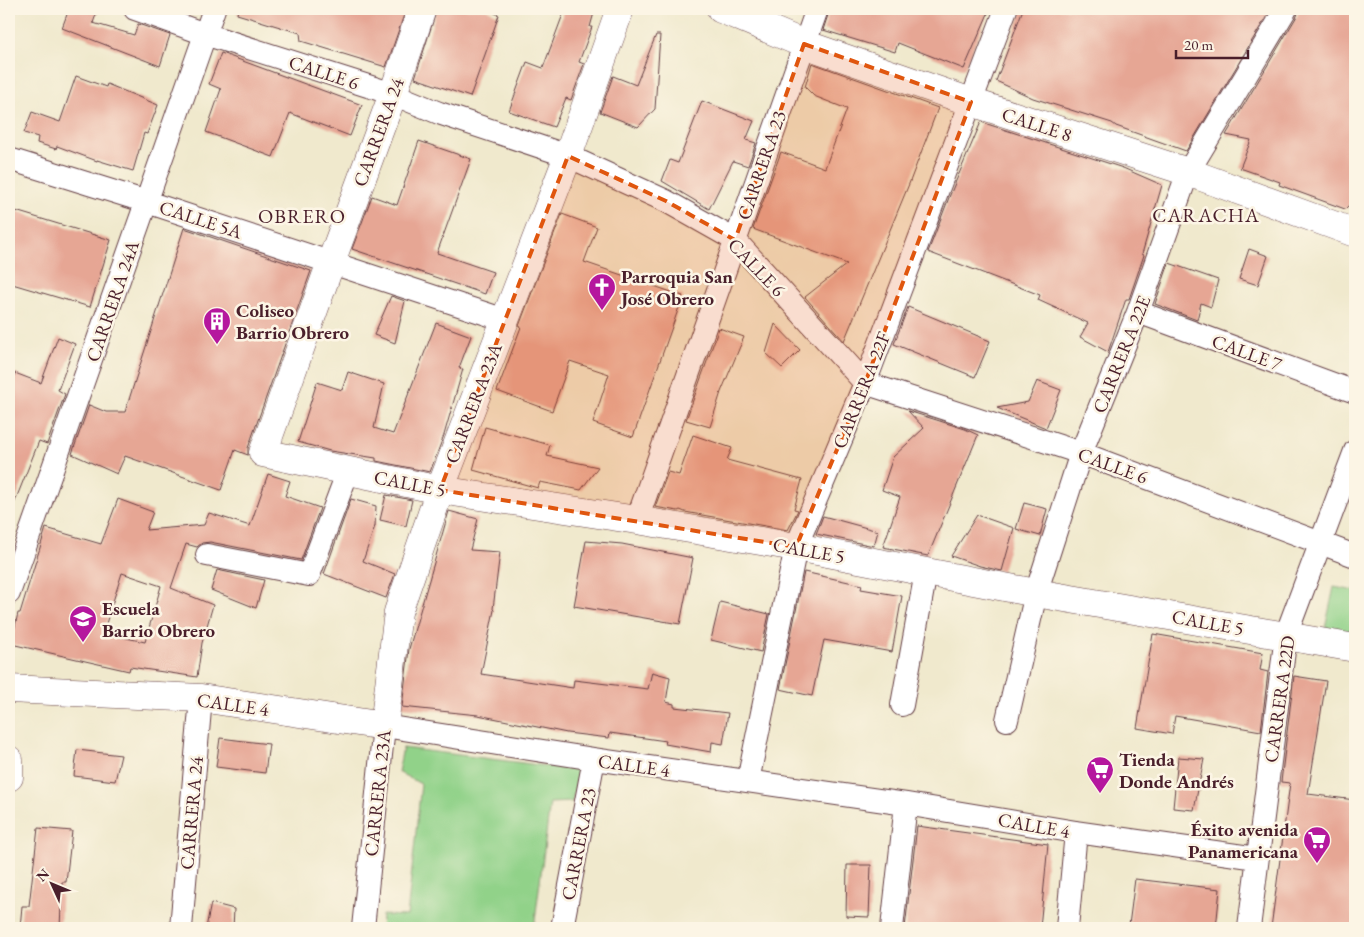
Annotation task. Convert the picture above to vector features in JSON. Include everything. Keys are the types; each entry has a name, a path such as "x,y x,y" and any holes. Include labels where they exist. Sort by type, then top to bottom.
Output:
{"street":[{"name":"CALLE 6","path":"135,9 205,34 393,94 440,113 568,156 666,201 735,240 865,383 1081,453 1355,556"},
{"name":"CARRERA 24A","path":"9,593 214,9"},
{"name":"CARRERA 24","path":"263,453 422,9"},
{"name":"CARRERA 23A","path":"363,928 398,612 440,490 568,156 620,9"},
{"name":"CALLE 8","path":"721,9 804,44 971,102 1188,172 1355,233"},
{"name":"CARRERA 23","path":"637,520 817,9"},
{"name":"CARRERA 22F","path":"748,781 796,547 865,383 1006,9"},
{"name":"CARRERA 22E","path":"1007,720 1036,593 1081,453 1138,312 1188,172 1286,9"},
{"name":"CALLE 5A","path":"9,159 147,202 505,320"},
{"name":"CALLE 7","path":"1138,312 1355,392"},
{"name":"CARRERA 22D","path":"1250,928 1257,858 1286,635 1355,451"},
{"name":"CALLE 5","path":"263,453 440,490 637,520 796,547 1036,593 1355,648"},
{"path":"207,555 309,574 348,470"},
{"path":"902,706 926,572"},
{"name":"CALLE 4","path":"9,688 201,698 594,760 906,804 1076,832 1257,858"},
{"name":"CARRERA 24","path":"181,928 201,698"},
{"path":"9,760 9,777"},
{"name":"CARRERA 23","path":"562,928 594,760"},
{"path":"892,928 906,804"},
{"path":"1067,928 1076,832"}],"highlighted area":[{"path":"804,44 971,102 865,383 796,547 440,490 568,156 666,201 735,240"}],"green space":[{"path":"1334,587 1355,591 1355,639 1324,633"},
{"path":"403,748 579,770 572,802 550,803 534,928 381,928 382,915 407,916 421,784 398,772"}],"building":[{"path":"69,9 98,9 93,23 134,35 138,24 170,35 160,66 62,28"},
{"path":"238,9 406,9 386,67 301,41 300,33 237,14"},
{"path":"437,9 486,9 499,15 470,97 415,78"},
{"path":"565,9 595,9 590,27 592,27 579,62 584,64 571,100 566,98 554,127 509,111 527,62 543,68"},
{"path":"830,9 990,9 964,69 898,43 895,52 823,30"},
{"path":"1023,9 1271,9 1186,151 1112,123 1033,98 996,81"},
{"path":"1299,9 1355,9 1355,199 1345,209 1279,185 1280,182 1240,168 1251,140 1226,135 1297,16"},
{"path":"656,35 660,35 655,109 638,127 600,112 613,76 636,85"},
{"path":"221,53 362,105 350,136 290,113 273,157 206,132 221,89 209,84"},
{"path":"812,63 938,108 909,184 844,341 805,297 847,264 753,229 781,152 825,168 847,109 814,96 805,87"},
{"path":"76,76 106,87 107,84 158,105 147,134 144,133 133,171 97,161 57,146 56,149 37,143 38,137 24,133 32,112 60,122"},
{"path":"702,101 754,121 746,140 756,143 748,166 733,161 709,209 662,181 670,160 678,163"},
{"path":"981,122 1123,168 1162,185 1142,254 1144,255 1129,299 1126,299 1108,352 1080,337 1088,323 1038,300 1040,295 928,252"},
{"path":"419,141 471,159 437,253 493,272 485,294 352,249 372,196 397,205"},
{"path":"9,209 111,240 90,307 9,283"},
{"name":"Parroquia San José Obrero","path":"562,214 597,227 584,262 683,296 633,437 593,423 609,374 570,361 552,411 497,391 521,327 519,326"},
{"name":"Coliseo Barrio Obrero","path":"184,228 311,271 248,448 248,455 235,450 221,490 125,456 117,474 72,454 89,405 106,412 125,412"},
{"path":"1249,249 1268,256 1258,285 1239,279"},
{"path":"1169,263 1218,280 1211,307 1201,303 1197,320 1155,304"},
{"path":"391,296 405,301 395,343 374,335"},
{"path":"908,307 990,341 975,377 894,344"},
{"path":"436,323 471,336 459,368 463,369 444,435 430,472 376,461 376,458 330,451 298,442 317,382 342,390 348,372 384,384 374,428 393,434"},
{"path":"775,324 800,350 782,368 766,353"},
{"path":"719,328 744,337 721,392 710,427 686,420"},
{"path":"58,337 75,344 58,390 65,394 47,444 39,441 9,514 9,389 15,373 41,383"},
{"path":"1037,381 1061,390 1046,428 997,408 1028,402"},
{"path":"908,411 978,435 928,556 883,547 900,497 882,490 893,457 924,428"},
{"path":"485,427 550,445 547,456 598,467 581,490 540,482 538,488 473,470"},
{"path":"693,435 732,448 727,460 802,480 794,509 798,510 788,530 655,507 668,472 679,475"},
{"path":"268,474 290,481 285,496 320,508 301,560 210,542 202,543 197,547 186,544 171,588 213,605 202,643 197,677 130,667 129,671 11,644 18,613 20,613 46,528 101,544 118,499 153,512 146,530 204,525 209,513 250,526","holes":["122,573 161,586 145,642 103,633"]},
{"path":"386,495 412,500 406,526 380,520"},
{"path":"351,499 376,506 375,526 363,561 395,574 386,598 324,574"},
{"path":"1024,503 1047,509 1040,536 1016,529"},
{"path":"449,511 478,519 470,550 500,552 494,610 481,674 573,688 574,680 648,689 652,672 670,677 666,702 674,704 674,707 728,713 723,744 712,742 711,752 665,744 666,741 610,733 609,738 567,733 478,715 402,707 409,649"},
{"path":"977,515 1014,528 1002,571 951,556"},
{"path":"823,516 878,531 874,546 816,534"},
{"path":"586,541 622,544 693,558 680,624 574,606"},
{"path":"217,570 264,580 256,608 211,590"},
{"path":"804,572 862,585 861,589 902,596 892,652 824,640 812,696 780,689"},
{"path":"720,602 769,614 761,652 711,640"},
{"path":"1153,634 1263,653 1260,670 1268,672 1261,731 1175,716 1172,734 1137,728"},
{"name":"Éxito avenida Panamericana","path":"1294,676 1326,681 1308,794 1355,800 1355,928 1271,928 1290,783 1281,782"},
{"path":"220,738 269,744 265,773 216,767"},
{"path":"77,750 121,755 115,781 74,776"},
{"path":"1178,757 1204,759 1194,810 1173,808"},
{"path":"917,826 1048,844 1040,928 905,928"},
{"path":"38,828 72,831 66,882 62,882 60,928 20,928 22,906 29,906"},
{"path":"847,865 871,865 869,917 846,916"},
{"path":"1135,879 1220,889 1216,928 1162,928 1129,925"},
{"path":"211,903 234,909 233,928 206,928"}],"place":[{"name":"Parroquia San José Obrero","path":"602,311"},
{"name":"Coliseo Barrio Obrero","path":"217,345"},
{"name":"Escuela Barrio Obrero","path":"83,643"},
{"name":"Tienda Donde Andrés","path":"1100,794"},
{"name":"Éxito avenida Panamericana","path":"1317,864"}],"district":[{"name":"CARACHA","path":"1206,215"},
{"name":"OBRERO","path":"302,216"}]}
